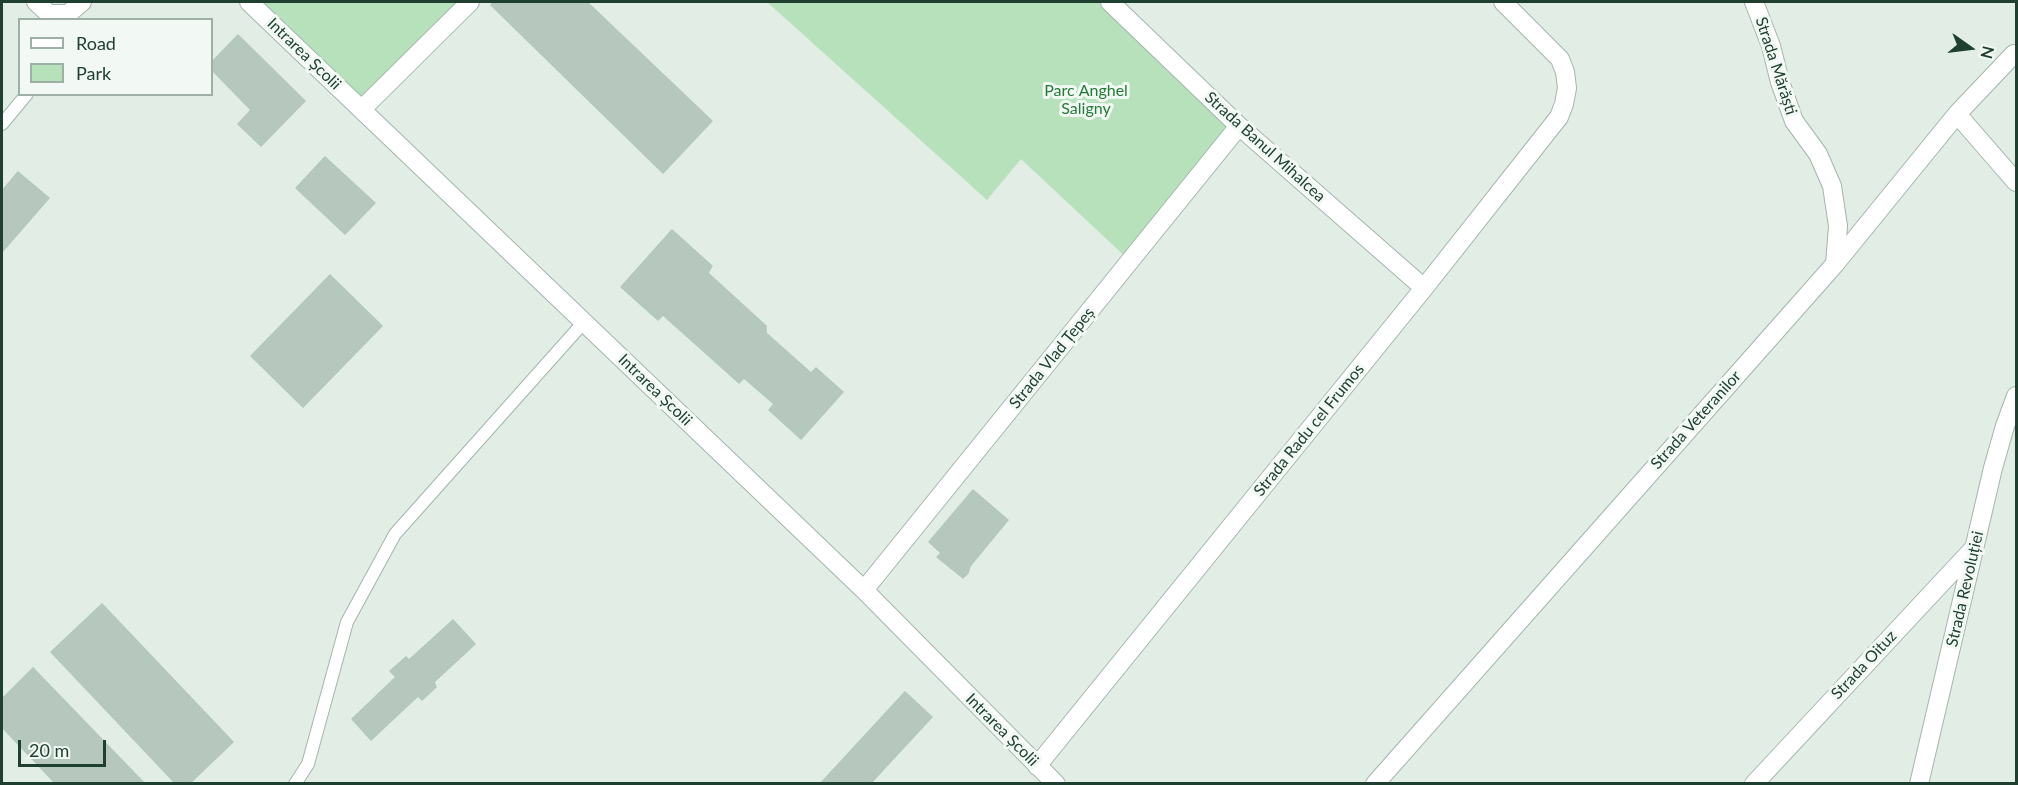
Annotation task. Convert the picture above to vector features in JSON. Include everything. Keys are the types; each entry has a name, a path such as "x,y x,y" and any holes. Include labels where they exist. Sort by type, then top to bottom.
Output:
{"street":[{"path":"36,2 49,14 72,12"},
{"name":"Intrarea Școlii","path":"249,2 864,590 1056,783"},
{"path":"362,109 470,2"},
{"name":"Strada Banul Mihalcea","path":"1110,2 1239,126 1424,288"},
{"name":"Strada Radu cel Frumos","path":"1038,766 1424,288 1558,117 1564,104 1567,88 1565,72 1560,59 1503,2"},
{"name":"Strada Mărăști","path":"1754,2 1771,46 1780,82 1794,121 1818,154 1832,186 1838,226 1835,264"},
{"name":"Strada Veteranilor","path":"1375,783 1835,264 1957,114 2014,54"},
{"path":"1957,114 2016,182"},
{"name":"Strada Vlad Țepeș","path":"864,590 1239,126"},
{"name":"Strada Revoluției","path":"1918,783 1993,468 2016,396"},
{"name":"Strada Oituz","path":"1754,783 1975,547"}],"lane":[{"path":"2,124 25,96"},
{"path":"295,783 308,764 347,622 395,534 584,322"}],"green space":[{"path":"249,2 470,2 362,109"},
{"name":"Parc Anghel Saligny","path":"767,2 1110,2 1239,126 1130,261 1021,159 987,200"}],"building":[{"path":"494,2 587,2 712,121 663,173 491,5"},
{"path":"238,35 305,101 261,146 238,124 251,110 213,71 213,61"},
{"path":"325,157 375,203 345,234 296,188"},
{"path":"18,172 49,198 2,252 2,191"},
{"path":"672,230 712,266 708,273 766,326 766,333 811,373 816,368 843,392 801,439 769,410 774,404 744,378 739,383 663,315 658,320 621,287"},
{"path":"330,275 382,326 303,407 251,356"},
{"path":"973,490 1008,520 970,566 963,578 937,557 941,553 929,542"},
{"path":"102,604 233,742 189,784 176,784 51,652"},
{"path":"453,620 475,644 434,682 436,687 422,700 418,696 371,740 352,719 396,677 390,671 406,657 409,660"},
{"path":"33,668 145,784 56,784 2,727 2,699"},
{"path":"905,692 932,717 870,784 820,784"}]}
